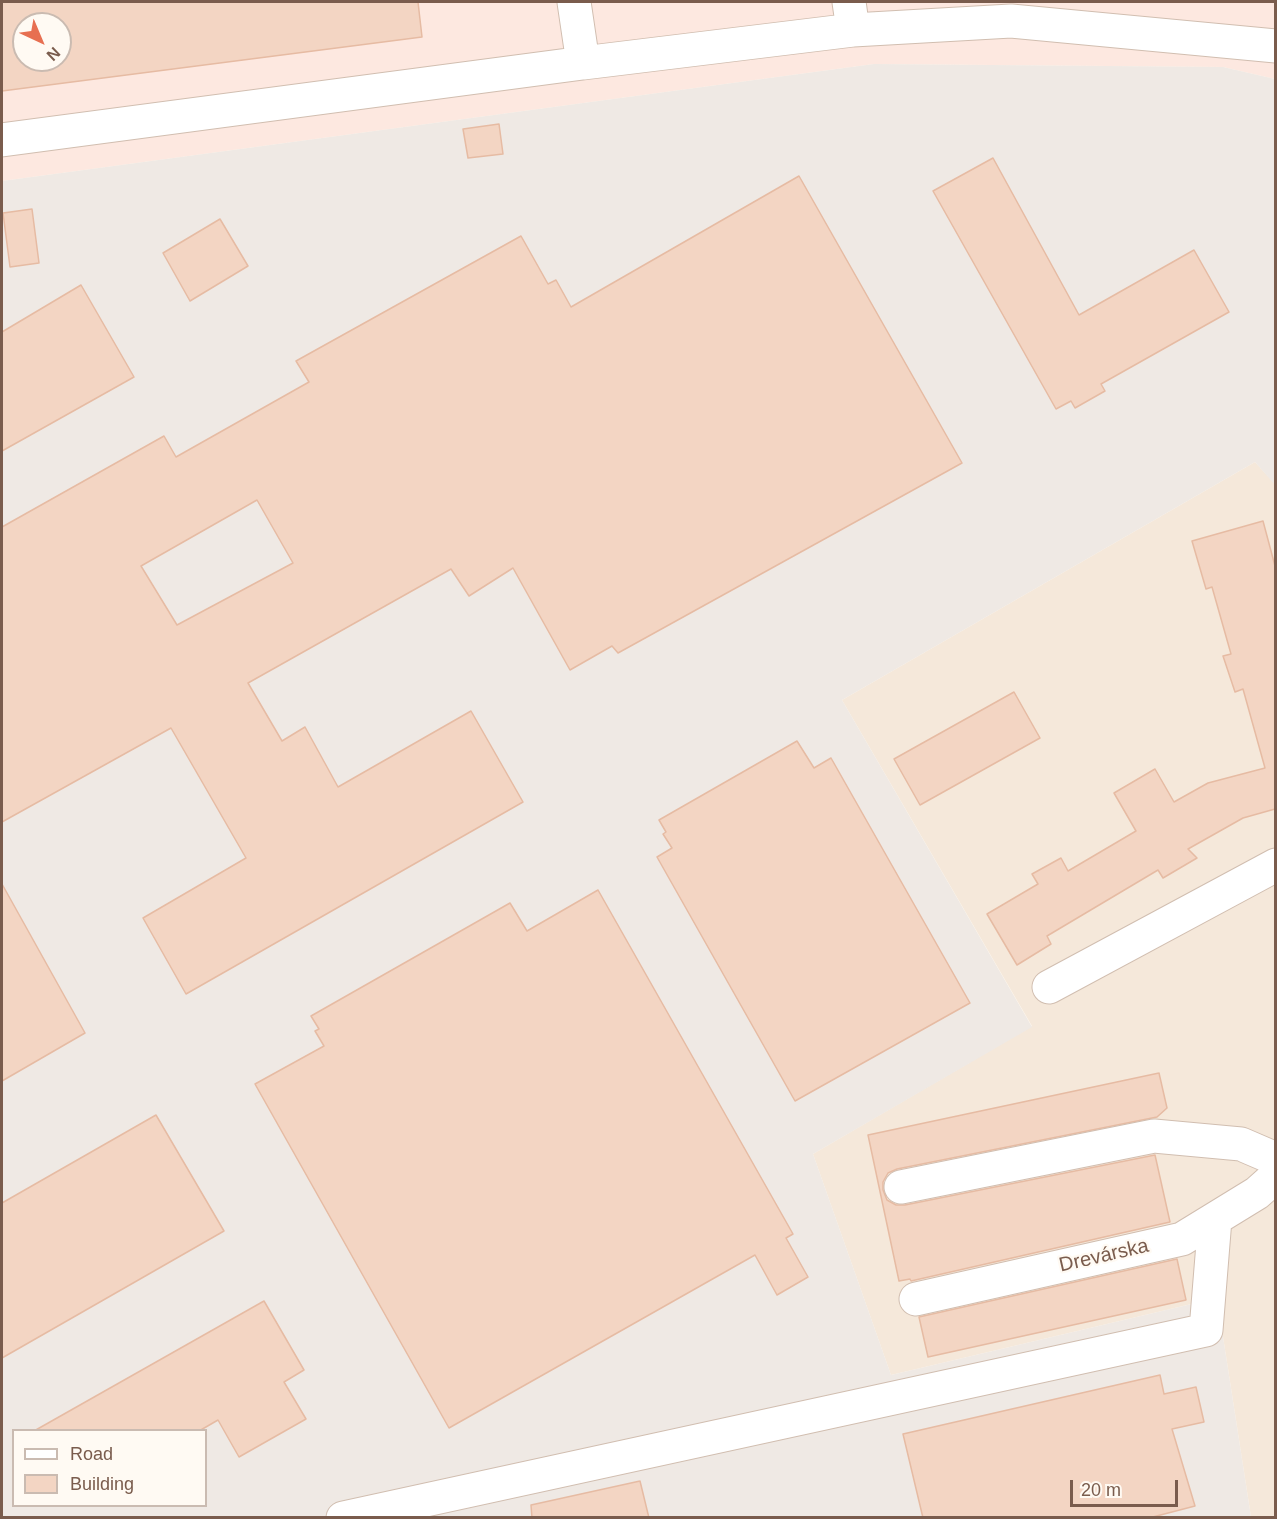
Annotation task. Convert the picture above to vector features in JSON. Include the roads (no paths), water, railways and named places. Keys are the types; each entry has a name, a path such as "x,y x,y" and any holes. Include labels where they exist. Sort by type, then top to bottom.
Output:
{"street":[{"path":"574,2 583,63"},
{"path":"2,140 583,63 851,16 1010,11 1275,46"},
{"path":"1049,987 1275,865"},
{"path":"901,1187 1155,1136 1241,1144 1275,1159"},
{"name":"Drevárska","path":"916,1299 1182,1239 1257,1193 1275,1176"},
{"path":"343,1518 1206,1330 1215,1219"}]}
